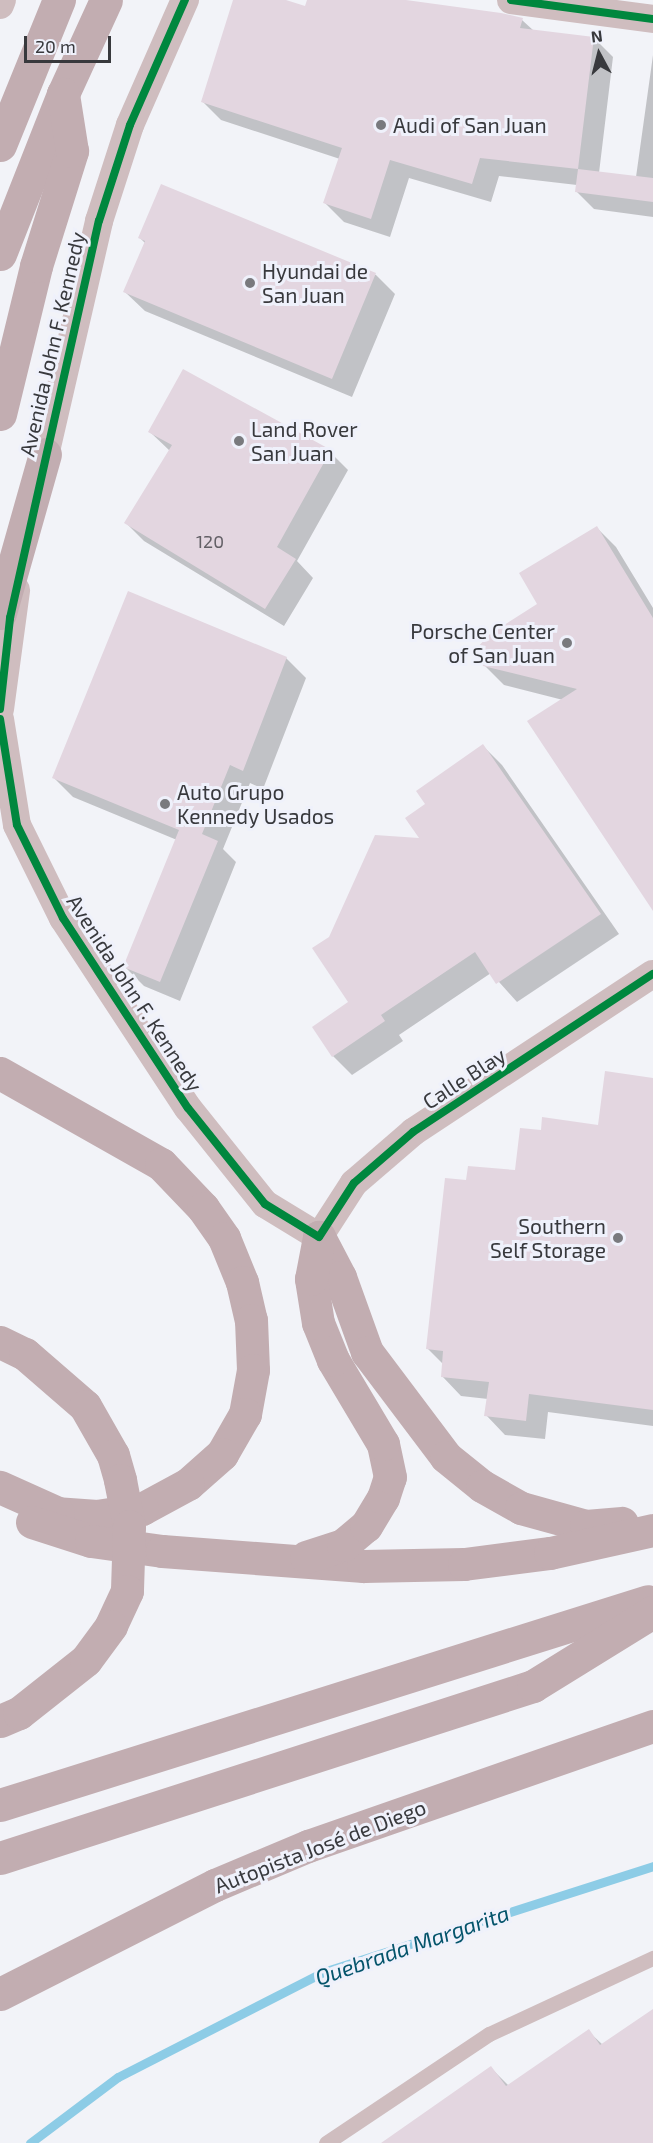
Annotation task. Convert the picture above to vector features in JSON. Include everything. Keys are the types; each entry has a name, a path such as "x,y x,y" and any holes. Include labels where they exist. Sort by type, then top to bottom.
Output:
{"highway":[{"path":"0,145 59,0"},
{"path":"0,254 63,94 106,0"},
{"path":"0,414 36,266 72,151 63,94"},
{"path":"0,613 45,454"},
{"path":"0,1073 161,1164 203,1208 224,1238 242,1282 250,1320 254,1370 245,1414 222,1454 188,1484 142,1509 97,1516 58,1513 0,1487"},
{"path":"320,1237 339,1277 367,1352 446,1457 482,1486 549,1518 586,1526 653,1520"},
{"path":"294,1560 343,1545 366,1526 383,1498 390,1477 383,1444 333,1360 318,1323 311,1279 320,1237"},
{"path":"0,1342 25,1354 85,1406 113,1455 129,1526 127,1591 111,1626 86,1660 19,1713 0,1721"},
{"path":"0,1503 15,1515 52,1531 91,1541 363,1566 464,1564 550,1553 653,1530"},
{"path":"0,1805 653,1600"},
{"path":"0,1858 533,1686 653,1612"},
{"name":"Autopista José de Diego","path":"0,1994 215,1885 308,1846 653,1726"}],"street":[{"path":"0,5 2,0"},
{"name":"Avenida John F. Kennedy","path":"0,709 10,618 99,221 130,125 185,0"},
{"path":"511,0 653,20"},
{"name":"Avenida John F. Kennedy","path":"0,719 17,825 63,918 188,1108 265,1204 320,1237"},
{"name":"Calle Blay","path":"320,1237 354,1183 413,1132 653,974"}],"lane":[{"path":"326,2143 489,2034 653,1958"}],"building":[{"name":"Audi of San Juan","path":"233,0 286,0 305,6 307,0 406,0 501,13 523,18 520,28 594,37 578,169 480,158 472,184 390,160 371,219 323,203 342,148 201,102"},
{"path":"578,169 653,178 653,202 575,192"},
{"name":"Hyundai de San Juan","path":"161,184 376,273 332,379 123,292 145,241 138,238"},
{"path":"183,369 331,450 277,547 296,559 265,609 124,523 172,445 148,432"},
{"name":"Porsche Center of San Juan","path":"597,526 653,618 653,911 527,721 577,689 483,666 474,651 490,634 537,604 519,573"},
{"name":"Auto Grupo Kennedy Usados","path":"128,591 287,657 243,771 230,765 202,834 218,841 160,982 123,967 179,830 52,778"},
{"path":"483,744 601,914 496,984 475,952 381,1015 385,1021 332,1057 312,1027 348,1002 312,948 329,937 375,835 419,838 405,818 425,804 416,791"},
{"path":"605,1071 653,1078 653,1410 529,1394 526,1421 484,1416 489,1382 441,1377 443,1351 426,1349 445,1178 466,1180 468,1166 515,1170 520,1128 541,1130 542,1117 598,1125"},
{"path":"653,2009 653,2143 381,2143 491,2066 506,2086 589,2029 600,2045"}],"waterway":[{"name":"Quebrada Margarita","path":"30,2143 118,2077 323,1972 653,1866"}],"cycle path":[{"path":"0,709 10,618 99,221 130,125 185,0"},
{"path":"511,0 653,19"},
{"path":"0,719 17,825 63,918 188,1108 265,1204 319,1237 354,1183 413,1132 653,974"}],"place":[{"name":"Audi of San Juan","path":"381,125"},
{"name":"Hyundai de San Juan","path":"250,283"},
{"name":"Land Rover San Juan","path":"239,441"},
{"name":"Porsche Center of San Juan","path":"567,643"},
{"name":"Auto Grupo Kennedy Usados","path":"165,804"},
{"name":"Southern Self Storage","path":"618,1238"}]}
